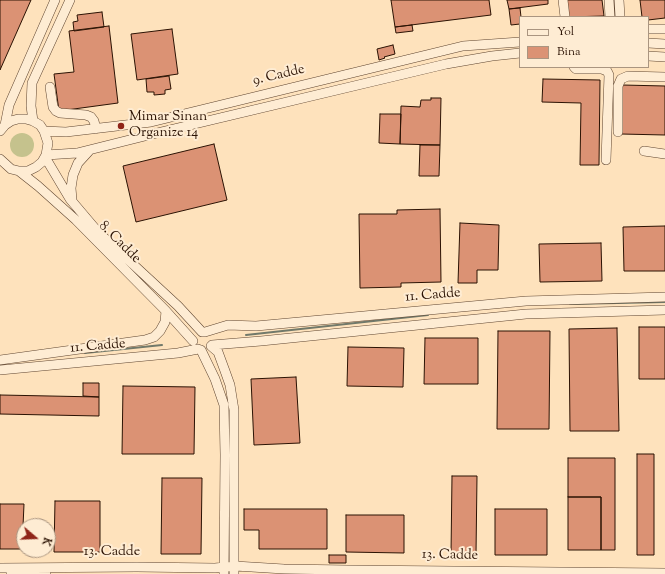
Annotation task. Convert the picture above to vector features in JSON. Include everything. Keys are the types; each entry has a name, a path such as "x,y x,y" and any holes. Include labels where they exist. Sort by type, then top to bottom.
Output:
{"lane":[{"path":"2,128 9,105 55,0"},
{"path":"33,121 31,106 32,83 70,0"},
{"path":"563,0 565,16"},
{"path":"609,0 610,16"},
{"path":"619,0 620,16"},
{"path":"649,29 665,29"},
{"name":"9. Cadde","path":"44,131 66,132 151,122 463,46 519,42"},
{"path":"649,43 665,44"},
{"name":"9. Cadde","path":"46,156 91,150 168,130 446,64 519,53"},
{"path":"649,56 665,57"},
{"path":"575,68 602,69 607,71 609,75 606,160"},
{"path":"618,132 618,86 621,79 628,76 665,77"},
{"path":"50,87 53,107 56,111 60,113 91,117 94,121 96,129"},
{"path":"0,159 4,168 28,171 36,168 42,162 46,156 48,143 44,131 40,125 33,121 18,119 11,121 2,128"},
{"path":"72,202 71,188 73,175 78,163 91,150"},
{"path":"644,151 665,154"},
{"name":"8. Cadde","path":"46,156 72,202 98,232 178,306 203,332"},
{"name":"8. Cadde","path":"19,171 76,220 166,311 197,347 215,379 224,405 224,570"},
{"name":"11. Cadde","path":"203,332 228,325 256,326 526,301 665,297"},
{"name":"11. Cadde","path":"211,345 526,314 665,310"},
{"name":"11. Cadde","path":"0,360 145,340 154,337 160,331 165,322 166,311"},
{"path":"203,332 211,335 211,345 207,350 197,347 196,335 203,332"},
{"path":"211,345 218,352 225,371 234,410 234,570"},
{"name":"11. Cadde","path":"0,370 178,353 197,347"},
{"name":"13. Cadde","path":"0,568 137,567 215,568 224,570 316,569 665,573"},
{"path":"0,573 46,574"}],"shaded area":[{"path":"22,133 30,137 34,145 30,153 22,157 14,153 10,145 14,137"}],"building":[{"path":"0,0 31,0 0,70"},
{"path":"391,0 489,0 491,15 395,27"},
{"path":"507,0 548,0 548,4 509,9"},
{"path":"566,0 602,0 604,16 568,16"},
{"path":"640,0 665,0 665,18 649,20 649,16 642,16"},
{"path":"520,8 521,16 519,16 519,24 511,25 509,9"},
{"path":"102,12 104,27 74,31 73,22 78,21 77,15"},
{"path":"412,25 413,31 396,33 395,27"},
{"path":"109,26 118,103 59,111 54,74 74,72 69,31"},
{"path":"172,29 178,74 137,80 131,34"},
{"path":"393,45 395,54 379,60 377,49"},
{"path":"169,76 171,89 165,90 165,94 154,95 154,92 147,92 146,79"},
{"path":"543,79 600,80 599,165 580,165 581,103 542,102"},
{"path":"622,85 665,86 665,135 621,134"},
{"path":"431,98 441,98 440,145 400,144 401,106 420,107 421,100 431,100"},
{"path":"380,114 401,114 400,144 379,143"},
{"path":"214,144 227,200 136,222 123,166"},
{"path":"420,145 440,145 439,176 419,176"},
{"path":"440,209 441,282 401,283 401,287 360,288 359,214 397,214 397,210"},
{"path":"460,223 499,225 498,270 477,270 477,283 458,283"},
{"path":"665,226 665,271 624,271 623,227"},
{"path":"601,243 602,281 540,282 539,244"},
{"path":"639,327 665,327 665,379 639,379"},
{"path":"617,328 619,431 570,431 569,329"},
{"path":"498,331 550,331 549,429 497,429"},
{"path":"425,338 478,338 478,384 424,384"},
{"path":"348,347 404,348 403,387 347,386"},
{"path":"296,377 300,443 254,445 251,379"},
{"path":"83,383 99,383 99,397 83,396"},
{"path":"123,386 195,387 194,454 122,454"},
{"path":"0,395 99,397 99,416 0,414"},
{"path":"637,454 654,454 654,555 637,555"},
{"path":"568,458 615,458 615,550 601,550 601,497 568,497"},
{"path":"452,476 477,476 476,554 451,554"},
{"path":"162,478 202,478 201,554 161,554"},
{"path":"568,497 601,497 601,550 568,550"},
{"path":"55,501 100,501 100,552 56,552 56,518 55,518"},
{"path":"0,504 24,504 23,518 16,518 16,549 0,549"},
{"path":"244,509 327,509 327,549 259,549 259,530 244,530"},
{"path":"495,509 547,509 547,555 495,555"},
{"path":"346,515 404,515 404,553 346,552"},
{"path":"329,555 346,555 346,563 329,563"}],"waterway":[{"path":"570,304 665,302"},
{"path":"246,335 428,315"},
{"path":"85,353 162,345"}],"place":[{"name":"Mimar Sinan Organize 14","path":"121,126"}]}
